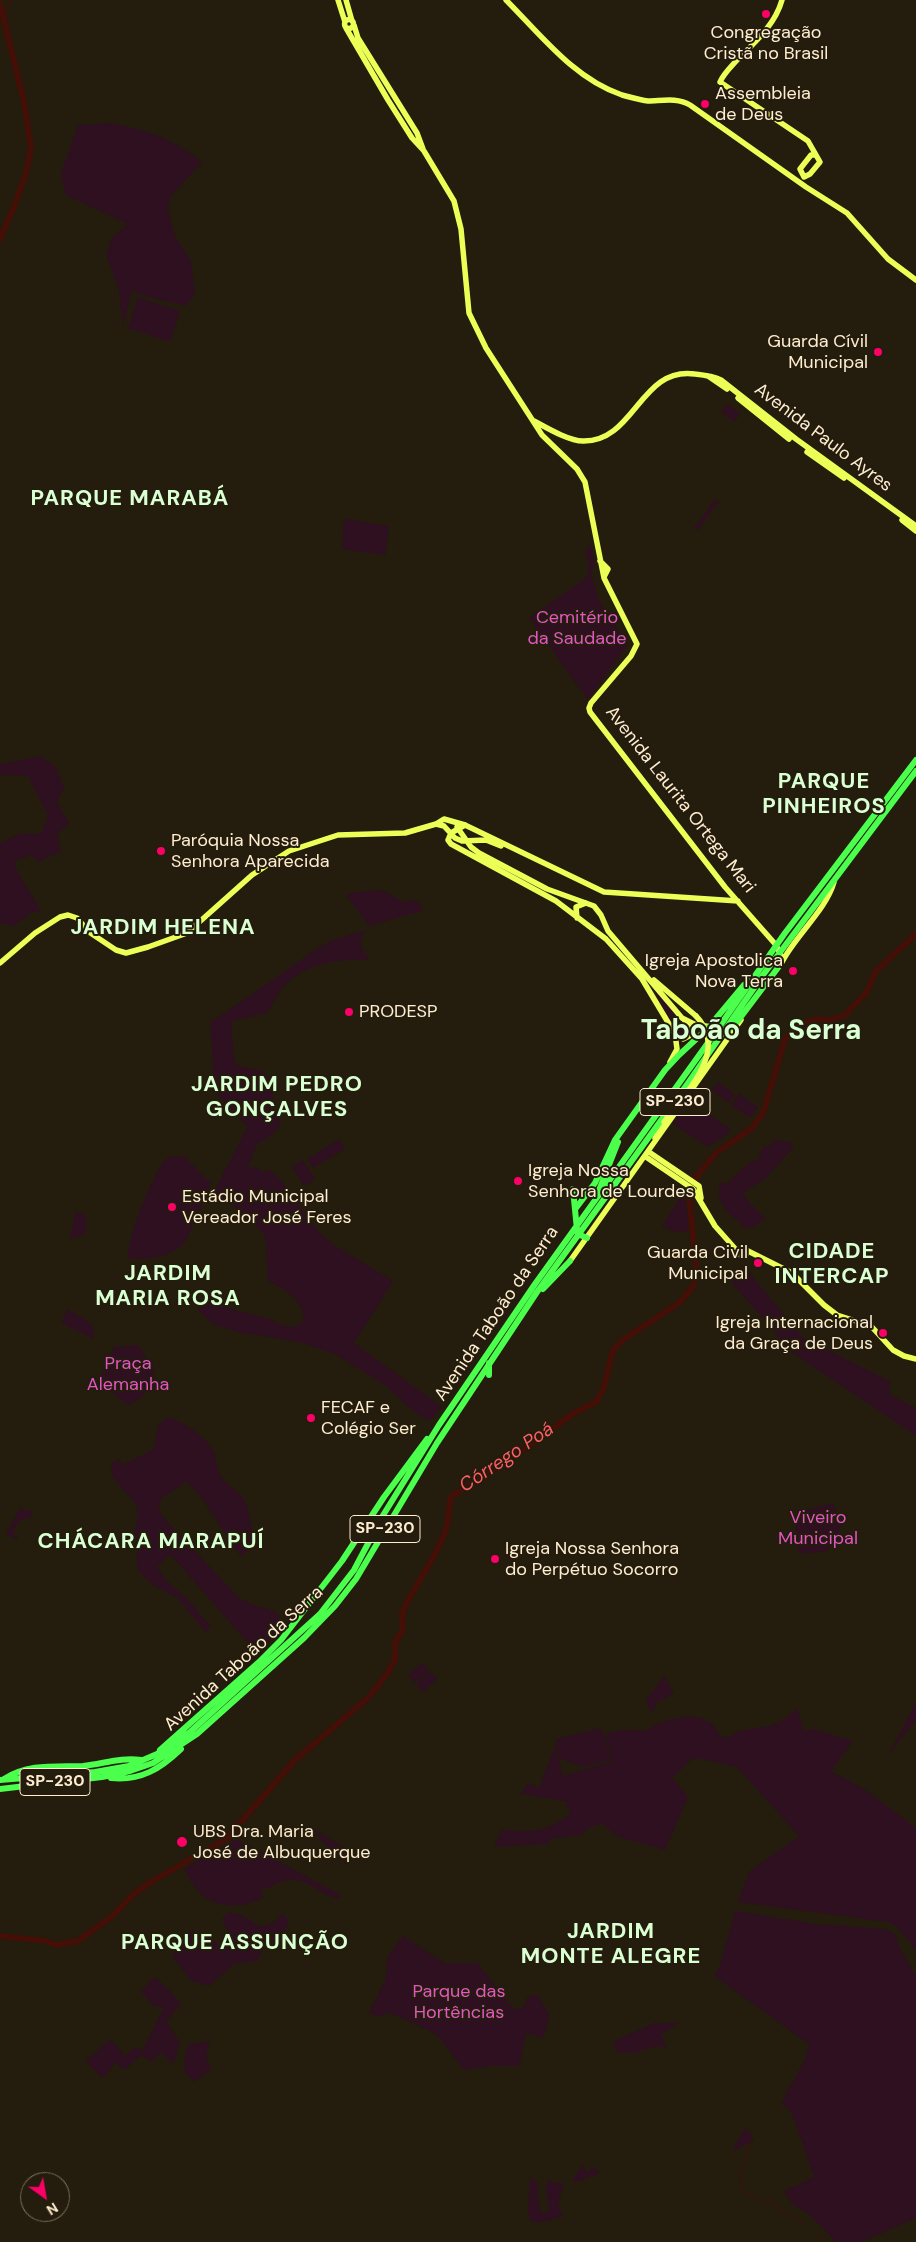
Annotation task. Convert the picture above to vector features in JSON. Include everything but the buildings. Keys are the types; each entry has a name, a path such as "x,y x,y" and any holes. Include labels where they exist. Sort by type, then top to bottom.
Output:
{"highway":[{"name":"Avenida Taboão da Serra","path":"2,1780 94,1772 144,1761 190,1732 314,1620 354,1570 382,1517 448,1413 576,1226 706,1047 776,945 916,760"},
{"name":"Avenida Taboão da Serra","path":"2,1789 102,1777 123,1779 148,1775 168,1762 197,1734 225,1714 304,1638 347,1592 409,1488 489,1363 578,1234 780,952 916,771"},
{"path":"895,798 916,777"},
{"path":"719,1039 737,1022 782,963"},
{"path":"576,1208 595,1183 610,1148 665,1070 754,976"},
{"path":"597,1198 623,1129"},
{"path":"585,1195 573,1189 578,1234 587,1238"},
{"path":"538,1292 570,1261"},
{"path":"489,1363 490,1375"},
{"path":"157,1754 161,1747 219,1698 275,1646 352,1548 408,1462 448,1413"},
{"path":"352,1548 378,1498"},
{"path":"2,1780 13,1773 34,1767 83,1766 126,1758 144,1761"}],"main road":[{"path":"338,0 345,25 412,138 424,151"},
{"path":"346,0 358,38 414,128 424,151 457,209 462,229 469,313 486,348 545,438 552,430"},
{"path":"506,0 568,63 595,81 630,97 646,101 685,102 787,174 797,179 804,186 847,213 888,259 916,280"},
{"path":"782,0 770,26 726,72 720,82 808,141 813,155 820,159 820,162 809,175 807,182 810,190"},
{"path":"345,25 349,29 353,23"},
{"path":"787,174 801,167 813,155"},
{"path":"801,167 802,175 809,175"},
{"path":"797,179 801,167"},
{"path":"797,179 809,175"},
{"path":"532,420 582,441 601,440 621,426 646,393 660,382 687,372 710,378"},
{"name":"Avenida Paulo Ayres","path":"710,378 822,463 916,526"},
{"name":"Avenida Paulo Ayres","path":"710,378 721,380 893,511 916,531"},
{"path":"714,391 721,386"},
{"path":"747,400 754,398"},
{"name":"Avenida Laurita Ortega Mari","path":"545,438 583,476 588,490 600,562 608,569 604,579 637,644 631,656 591,702 589,710 727,889 776,945 780,952 782,963"},
{"path":"822,463 827,462 833,465"},
{"path":"0,962 35,933 60,917 68,915 77,918 89,932 116,950 127,953 148,947 187,933 252,875 289,851 338,835 398,834 436,824 441,820 450,821 604,892 714,898 740,902"},
{"path":"436,824 444,826 458,840 467,842 488,839"},
{"path":"462,827 467,842 482,854 547,888 586,903 598,910 608,931 691,1028 690,1036 683,1039 675,1034 642,980 599,933 578,920 556,901 454,846 448,840 451,833 462,827"},
{"path":"482,854 478,846 488,839"},
{"path":"570,1261 775,976 827,898 834,880"},
{"path":"714,898 723,894 727,889"},
{"path":"722,899 727,889"},
{"path":"578,920 575,912 576,907 586,903"},
{"path":"645,972 696,1016 702,1023 708,1036 708,1056 701,1070 664,1122 649,1152"},
{"path":"682,1018 700,1027 713,1021"},
{"path":"665,1070 676,1049 675,1034"},
{"path":"649,1152 661,1164 695,1188 707,1215 732,1244 743,1252 763,1259 798,1278 824,1305 837,1315 871,1326 893,1350 904,1356 916,1359"}],"green space":[{"path":"111,123 159,136 202,162 170,197 168,210 175,236 191,261 195,295 185,306 138,294 132,290 123,327 119,290 106,255 112,238 128,224 66,195 61,174 78,125"},
{"path":"138,297 180,311 170,342 128,328"},
{"path":"727,404 740,413 734,422 721,412"},
{"path":"715,499 719,501 698,530 694,528"},
{"path":"344,519 389,526 385,555 342,549"},
{"name":"Cemitério da Saudade","path":"591,545 595,565 591,573 599,601 628,644 588,700 529,618 586,578 589,566 585,550"},
{"path":"40,756 55,766 64,788 57,802 69,824 57,834 61,851 39,862 31,855 14,861 16,869 41,911 32,912 13,926 0,923 0,843 22,833 41,834 48,816 28,776 0,775 0,764"},
{"path":"382,890 405,903 412,899 423,906 421,911 369,926 346,895 356,892"},
{"path":"364,930 360,944 369,960 346,960 312,967 292,978 284,986 267,1013 233,1021 231,1024 235,1065 262,1071 268,1076 272,1086 273,1105 281,1124 270,1137 257,1144 248,1167 256,1167 262,1172 270,1170 283,1183 319,1232 332,1244 393,1281 354,1343 442,1407 430,1421 413,1411 387,1387 335,1354 306,1344 240,1333 213,1324 198,1310 200,1304 207,1299 234,1310 271,1319 280,1325 294,1327 304,1321 301,1307 297,1301 286,1291 268,1281 265,1235 232,1204 212,1195 248,1127 215,1092 210,1023 320,947 331,941"},
{"path":"656,991 688,1027 685,1035 681,1037 677,1032 655,993"},
{"path":"718,1082 735,1094 729,1103 712,1090"},
{"path":"739,1094 758,1107 750,1118 731,1105"},
{"path":"690,1100 731,1130 721,1140 708,1147 672,1123"},
{"path":"339,1139 345,1149 313,1168 307,1159"},
{"path":"775,1140 791,1142 793,1147 766,1178 743,1193 765,1218 756,1226 747,1229 722,1204 719,1191 720,1183 727,1184 750,1162 760,1158 759,1154 764,1146 769,1147"},
{"name":"Estádio Municipal Vereador José Feres","path":"184,1156 211,1183 186,1241 174,1251 159,1257 128,1258 132,1236 142,1205 162,1164 168,1157"},
{"path":"303,1160 315,1179 304,1186 292,1167"},
{"path":"684,1191 689,1231 675,1232 662,1226"},
{"path":"75,1212 84,1214 87,1225 85,1234 70,1239"},
{"path":"744,1266 802,1337 890,1381 889,1394 916,1408 916,1436 793,1353 732,1283"},
{"path":"68,1309 90,1324 94,1333 93,1339 61,1323"},
{"name":"Praça Alemanha","path":"138,1345 153,1367 155,1380 142,1397 128,1405 101,1384 100,1377 114,1347"},
{"path":"167,1417 188,1426 207,1442 215,1455 221,1477 239,1493 246,1504 250,1518 253,1545 241,1557 199,1494 186,1482 164,1496 158,1505 162,1516 239,1598 276,1613 279,1618 277,1630 268,1644 258,1654 170,1554 157,1567 165,1579 188,1600 211,1627 206,1632 177,1598 153,1585 139,1572 136,1559 140,1546 135,1536 137,1508 132,1499 115,1480 111,1464 119,1459 122,1465 154,1449 158,1428"},
{"name":"Viveiro Municipal","path":"833,1503 841,1525 835,1541 827,1551 799,1554 795,1522 800,1521 803,1511"},
{"path":"20,1508 31,1511 33,1514 28,1519 21,1519 13,1531 19,1540 6,1534"},
{"path":"422,1663 429,1670 415,1683 408,1675"},
{"path":"430,1671 437,1679 423,1692 416,1684"},
{"path":"664,1676 674,1694 656,1703 653,1713 645,1701"},
{"path":"916,1702 916,1720 889,1754"},
{"path":"797,1708 804,1731 813,1729 853,1741 831,1771 867,1791 916,1828 916,1950 897,1927 888,1922 738,1902 749,1872 799,1836 737,1767 702,1759 692,1759 672,1778 688,1797 665,1850 619,1837 602,1824 587,1828 582,1835 550,1839 550,1844 494,1847 502,1830 538,1830 552,1825 571,1814 566,1806 568,1802 521,1794 528,1783 539,1788 556,1744 563,1776 613,1761 605,1734 624,1730 645,1731 669,1720 694,1717 702,1718 709,1722 720,1736 728,1738 737,1731 771,1726 784,1719"},
{"path":"601,1728 611,1760 583,1767 560,1758 556,1739"},
{"path":"307,1825 355,1854 344,1863"},
{"path":"234,1840 238,1840 341,1895 340,1898 326,1894 302,1881 288,1880 262,1890 263,1898 255,1902 229,1905 212,1901 197,1890 184,1869"},
{"path":"735,1911 816,1924 885,1929 896,1935 900,1949 916,1976 916,2218 861,2242 836,2242 809,2214 793,2205 784,2191 814,2177 793,2116 787,2107 781,2103 805,2060 809,2044 714,1976 720,1966"},
{"path":"229,1912 239,1914 261,1927 274,1922 283,1913 289,1921 281,1940 264,1947 257,1961 234,1964 209,1986 191,1981 172,1955 193,1930 215,1941 222,1951 226,1948 230,1936 222,1919"},
{"name":"Parque das Hortências","path":"403,1936 444,1963 477,1963 514,2009 522,2008 526,2003 526,1998 537,1994 550,2016 543,2038 526,2033 519,2066 490,2066 464,2070 440,2038 432,2032 393,2014 388,2013 380,2017 369,2013 386,1978 387,1958"},
{"path":"155,1977 174,1995 181,2005 166,2021 180,2043 173,2064 161,2052 151,2062 141,2055 124,2070 114,2062 110,2071 102,2078 86,2061 110,2039 125,2056 135,2047 142,2051 164,2008 153,2006 141,1991"},
{"path":"657,2022 662,2024 679,2022 661,2035 666,2048 656,2046 634,2053 618,2053 614,2047 616,2040"},
{"path":"210,2041 206,2055 211,2069 194,2082 184,2071 186,2048 191,2044"},
{"path":"744,2129 749,2131 754,2140 732,2152"},
{"path":"583,2164 586,2173 594,2167 600,2173 574,2183 572,2181"},
{"path":"530,2178 538,2182 538,2201 542,2213 548,2213 547,2181 564,2184 558,2203 563,2216 543,2222 531,2221 528,2213"}],"waterway":[{"path":"5,19 9,0"},
{"path":"0,4 24,102 31,148 26,173 0,239"},
{"name":"Córrego Poá","path":"0,1936 46,1941 56,1945 78,1941 111,1917 134,1894 149,1883 226,1839 295,1760 368,1698 387,1674 395,1660 395,1642 403,1630 402,1614 446,1530 451,1497 509,1460 574,1413 596,1402 603,1390 613,1350 624,1339 679,1303 693,1287 696,1266 689,1196 695,1178 717,1152 751,1129 763,1113 785,1039 801,1024 817,1019 830,1020 845,1015 867,992 875,972 916,934"},
{"path":"749,2142 741,2179 742,2191 774,2204 804,2223"},
{"path":"817,2234 825,2242"}],"place":[{"name":"Congregação Cristã no Brasil","path":"766,14"},
{"name":"Assembleia de Deus","path":"705,104"},
{"name":"Guarda Cívil Municipal","path":"878,352"},
{"name":"Paróquia Nossa Senhora Aparecida","path":"161,851"},
{"name":"Igreja Apostolica Nova Terra","path":"793,971"},
{"name":"PRODESP","path":"349,1012"},
{"name":"Igreja Nossa Senhora de Lourdes","path":"518,1181"},
{"name":"Estádio Municipal Vereador José Feres","path":"172,1207"},
{"name":"Guarda Civil Municipal","path":"758,1263"},
{"name":"Igreja Internacional da Graça de Deus","path":"883,1333"},
{"name":"FECAF e Colégio Ser","path":"311,1418"},
{"name":"Igreja Nossa Senhora do Perpétuo Socorro","path":"495,1559"},
{"name":"UBS Dra. Maria José de Albuquerque","path":"182,1842"}],"district":[{"name":"PARQUE MARABÁ","path":"130,499"},
{"name":"PARQUE PINHEIROS","path":"824,794"},
{"name":"JARDIM HELENA","path":"163,928"},
{"name":"Taboão da Serra","path":"751,1032"},
{"name":"JARDIM PEDRO GONÇALVES","path":"277,1098"},
{"name":"CIDADE INTERCAP","path":"832,1264"},
{"name":"JARDIM MARIA ROSA","path":"168,1286"},
{"name":"CHÁCARA MARAPUÍ","path":"151,1542"},
{"name":"PARQUE ASSUNÇÃO","path":"235,1943"},
{"name":"JARDIM MONTE ALEGRE","path":"611,1944"}]}
